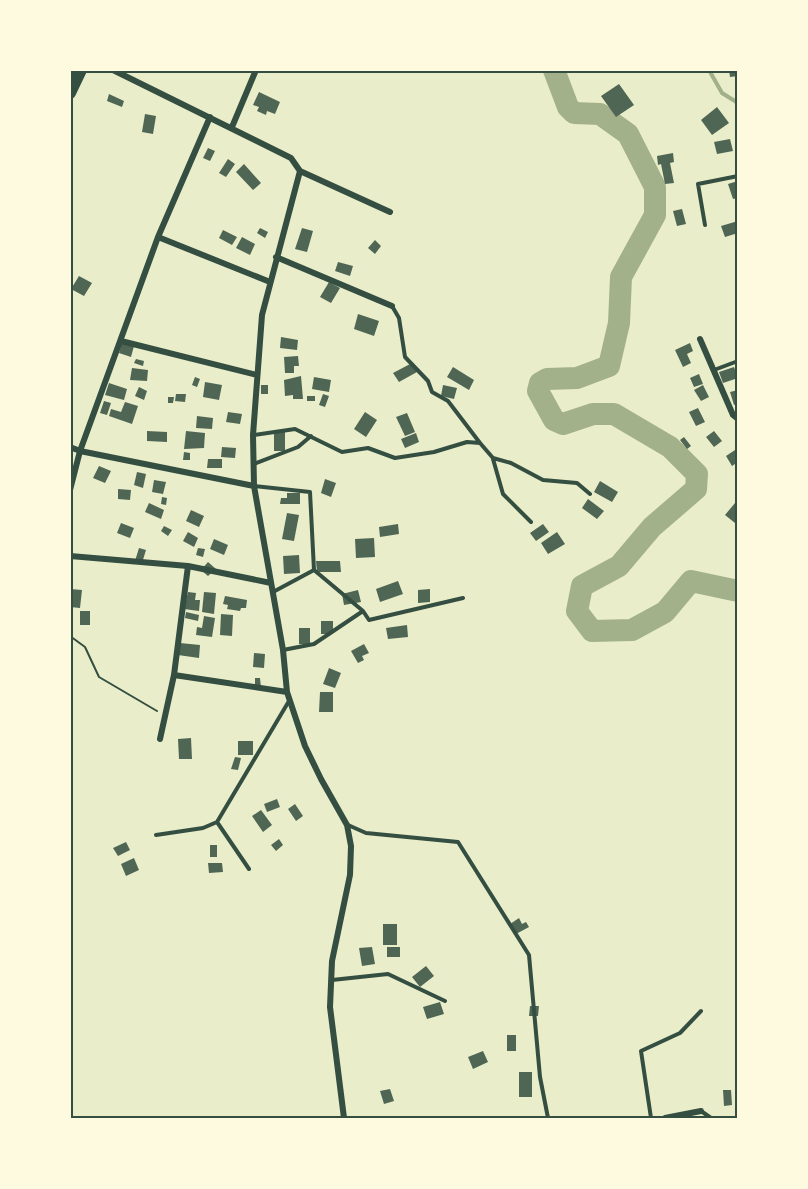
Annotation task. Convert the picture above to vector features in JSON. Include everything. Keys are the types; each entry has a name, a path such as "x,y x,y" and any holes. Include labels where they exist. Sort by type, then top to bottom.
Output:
{"highway":[{"path":"70,93 81,70"}],"street":[{"path":"113,70 291,158 300,171 390,212"},
{"path":"232,127 256,70"},
{"path":"70,490 80,451 158,237 210,117"},
{"path":"300,171 262,315 253,465 254,486 287,692 305,746 347,825 351,846 350,875 335,943 330,1007 344,1119"},
{"path":"158,237 270,282"},
{"path":"276,257 392,306"},
{"path":"700,339 736,416"},
{"path":"121,340 257,375"},
{"path":"70,447 80,451 254,486"},
{"path":"70,556 188,566 271,583"},
{"path":"160,739 174,675 188,566"},
{"path":"174,675 287,692"},
{"path":"665,1119 701,1111"}],"lane":[{"path":"705,225 698,184 738,176"},
{"path":"392,306 399,318 405,357 428,381 432,392 448,401 493,458 503,494 531,522"},
{"path":"713,370 738,362"},
{"path":"253,435 295,429 342,452 368,448 395,458 434,453 466,442 480,443"},
{"path":"253,465 298,447 311,436"},
{"path":"493,458 511,463 543,480 577,483 590,494"},
{"path":"254,486 310,492 314,570 363,611 369,620 463,598"},
{"path":"272,592 314,570"},
{"path":"282,650 314,644 363,611"},
{"path":"156,835 203,828 217,822 290,700"},
{"path":"217,822 249,869"},
{"path":"347,825 366,833 458,842 529,955 540,1077 548,1119"},
{"path":"331,980 388,974 446,1001"},
{"path":"651,1119 641,1051 680,1033 701,1011"},
{"path":"701,1111 711,1119"}],"path":[{"path":"70,636 85,647 99,677 165,716"}],"building":[{"path":"729,70 738,70 738,76 730,77"},
{"path":"619,84 634,105 616,117 601,96"},
{"path":"259,92 280,102 275,114 267,111 266,115 257,111 259,107 253,105"},
{"path":"109,94 124,101 122,107 107,101"},
{"path":"717,107 729,123 712,135 701,120"},
{"path":"145,114 156,116 153,134 142,132"},
{"path":"730,139 733,151 717,154 714,142"},
{"path":"208,148 215,151 210,161 203,158"},
{"path":"673,153 674,162 670,163 674,183 665,184 657,156"},
{"path":"228,159 235,164 226,177 219,173"},
{"path":"244,164 261,183 253,190 236,172"},
{"path":"738,181 738,198 733,199 728,184"},
{"path":"682,209 686,224 677,226 673,211"},
{"path":"738,221 738,233 725,237 721,226"},
{"path":"260,228 268,232 265,238 257,233"},
{"path":"302,228 313,231 307,252 295,249"},
{"path":"223,230 237,237 232,245 219,238"},
{"path":"242,237 255,244 250,255 236,248"},
{"path":"375,240 381,246 375,254 368,248"},
{"path":"338,262 353,266 350,276 335,271"},
{"path":"79,276 92,283 84,296 71,289"},
{"path":"329,282 340,288 331,303 320,297"},
{"path":"358,314 379,321 374,336 354,329"},
{"path":"281,337 298,340 297,350 280,348"},
{"path":"122,342 134,346 131,357 119,353"},
{"path":"690,343 693,351 687,354 691,363 683,367 675,350"},
{"path":"298,356 299,366 294,366 294,373 285,373 284,357"},
{"path":"136,359 144,361 143,366 134,363"},
{"path":"412,363 417,372 399,382 393,373"},
{"path":"453,367 474,380 469,390 447,377"},
{"path":"734,367 738,378 723,383 719,372"},
{"path":"132,368 148,370 147,381 130,380"},
{"path":"699,374 703,384 694,387 690,378"},
{"path":"301,376 303,399 293,399 293,395 285,396 284,380"},
{"path":"195,377 200,379 197,387 192,385"},
{"path":"314,377 331,380 329,392 312,389"},
{"path":"205,382 222,385 219,400 203,397"},
{"path":"109,383 127,389 124,400 105,395"},
{"path":"261,385 268,385 268,394 261,394"},
{"path":"443,385 457,388 454,399 441,396"},
{"path":"703,385 709,397 701,401 694,390"},
{"path":"139,387 147,391 144,400 135,396"},
{"path":"738,390 738,404 734,405 730,392"},
{"path":"176,394 186,394 185,402 175,401"},
{"path":"323,394 329,396 325,407 319,405"},
{"path":"307,396 315,396 315,401 307,401"},
{"path":"168,397 174,397 173,403 168,403"},
{"path":"104,401 111,403 107,415 100,413"},
{"path":"125,402 138,406 132,424 109,416 111,409 121,412"},
{"path":"698,408 705,422 696,426 689,412"},
{"path":"228,412 242,414 240,424 226,422"},
{"path":"365,412 377,420 366,437 354,429"},
{"path":"407,413 415,432 405,436 396,417"},
{"path":"197,416 213,418 212,429 196,428"},
{"path":"147,431 167,432 167,442 147,441"},
{"path":"186,431 205,433 204,448 184,449"},
{"path":"274,431 285,431 285,451 274,451"},
{"path":"714,431 722,441 714,447 706,437"},
{"path":"416,433 419,442 405,448 401,439"},
{"path":"684,437 691,446 687,449 680,440"},
{"path":"222,447 236,448 235,458 221,457"},
{"path":"738,448 738,462 732,466 726,456"},
{"path":"184,452 190,453 190,460 183,460"},
{"path":"208,459 222,459 222,468 207,468"},
{"path":"99,466 111,471 105,483 93,478"},
{"path":"137,472 146,474 143,488 134,485"},
{"path":"325,479 336,483 331,497 321,493"},
{"path":"154,480 166,482 163,494 152,492"},
{"path":"600,481 618,492 612,502 594,492"},
{"path":"118,489 131,490 130,500 118,499"},
{"path":"287,493 300,493 300,504 280,504 281,498 287,498"},
{"path":"162,497 167,498 166,505 161,504"},
{"path":"588,499 604,511 597,519 582,508"},
{"path":"149,503 164,510 161,519 145,512"},
{"path":"735,503 738,504 738,520 735,523 725,515"},
{"path":"191,510 204,516 199,527 186,521"},
{"path":"287,513 299,515 294,541 282,539"},
{"path":"121,523 134,528 130,538 117,533"},
{"path":"398,524 399,534 380,537 379,527"},
{"path":"543,524 549,532 536,541 530,533"},
{"path":"164,526 172,530 168,536 161,531"},
{"path":"188,532 198,538 194,547 183,541"},
{"path":"557,532 565,544 548,554 541,543"},
{"path":"374,538 375,557 356,558 355,539"},
{"path":"214,539 228,545 224,555 210,549"},
{"path":"139,548 146,550 142,563 135,561"},
{"path":"198,548 205,549 203,557 196,555"},
{"path":"299,555 300,573 284,574 283,556"},
{"path":"316,561 340,561 341,572 317,572"},
{"path":"208,562 216,569 208,576 201,570"},
{"path":"398,581 403,594 380,602 376,589"},
{"path":"70,589 82,590 80,608 70,607"},
{"path":"430,589 430,602 418,603 418,590"},
{"path":"358,590 361,602 344,605 342,594"},
{"path":"188,592 196,593 195,600 200,600 199,611 184,609"},
{"path":"204,592 216,593 214,614 202,612"},
{"path":"225,596 247,600 246,608 241,608 240,611 227,609 228,605 223,604"},
{"path":"80,611 90,611 90,625 80,625"},
{"path":"186,612 199,615 198,621 185,618"},
{"path":"221,614 233,615 232,636 220,635"},
{"path":"204,616 215,618 212,637 196,635 197,627 202,628"},
{"path":"321,621 333,621 333,634 321,634"},
{"path":"407,625 408,637 388,639 386,628"},
{"path":"299,628 310,628 310,644 299,644"},
{"path":"180,643 200,645 199,658 178,655"},
{"path":"364,644 369,653 362,656 364,660 358,663 351,651"},
{"path":"254,653 265,654 264,668 253,667"},
{"path":"329,668 341,673 335,688 323,684"},
{"path":"255,678 260,678 261,688 255,688"},
{"path":"320,692 333,692 333,712 319,712"},
{"path":"191,738 192,759 179,759 178,739"},
{"path":"238,741 253,741 253,755 238,755"},
{"path":"235,757 241,758 238,770 231,769"},
{"path":"277,799 280,807 267,812 264,804"},
{"path":"295,804 303,816 296,821 288,809"},
{"path":"261,810 272,825 263,832 252,816"},
{"path":"279,839 283,845 276,851 271,845"},
{"path":"126,842 130,850 118,856 113,848"},
{"path":"210,845 217,845 217,857 210,857"},
{"path":"134,858 139,870 126,876 121,864"},
{"path":"208,863 222,863 223,872 209,873"},
{"path":"519,918 522,924 526,922 529,927 516,934 510,924"},
{"path":"383,924 397,924 397,945 383,945"},
{"path":"372,947 375,964 362,966 359,948"},
{"path":"387,947 400,947 400,957 387,957"},
{"path":"426,966 434,976 420,987 412,977"},
{"path":"440,1002 444,1014 427,1019 423,1007"},
{"path":"530,1006 539,1006 538,1016 529,1016"},
{"path":"507,1035 516,1035 516,1051 507,1051"},
{"path":"483,1051 488,1062 473,1069 468,1057"},
{"path":"519,1072 532,1072 532,1097 519,1097"},
{"path":"390,1089 394,1101 384,1104 380,1091"},
{"path":"723,1090 731,1090 732,1105 724,1106"}],"waterway":[{"path":"554,70 568,107 574,113 600,114 628,134 655,187 655,215 621,277 619,323 609,366 577,378 547,379 540,383 538,391 554,420 563,424 593,414 614,414 670,447 697,474 696,489 652,527 619,566 582,586 577,611 592,631 632,630 665,612 691,581 738,591"},
{"path":"709,70 722,93 738,103"}]}
